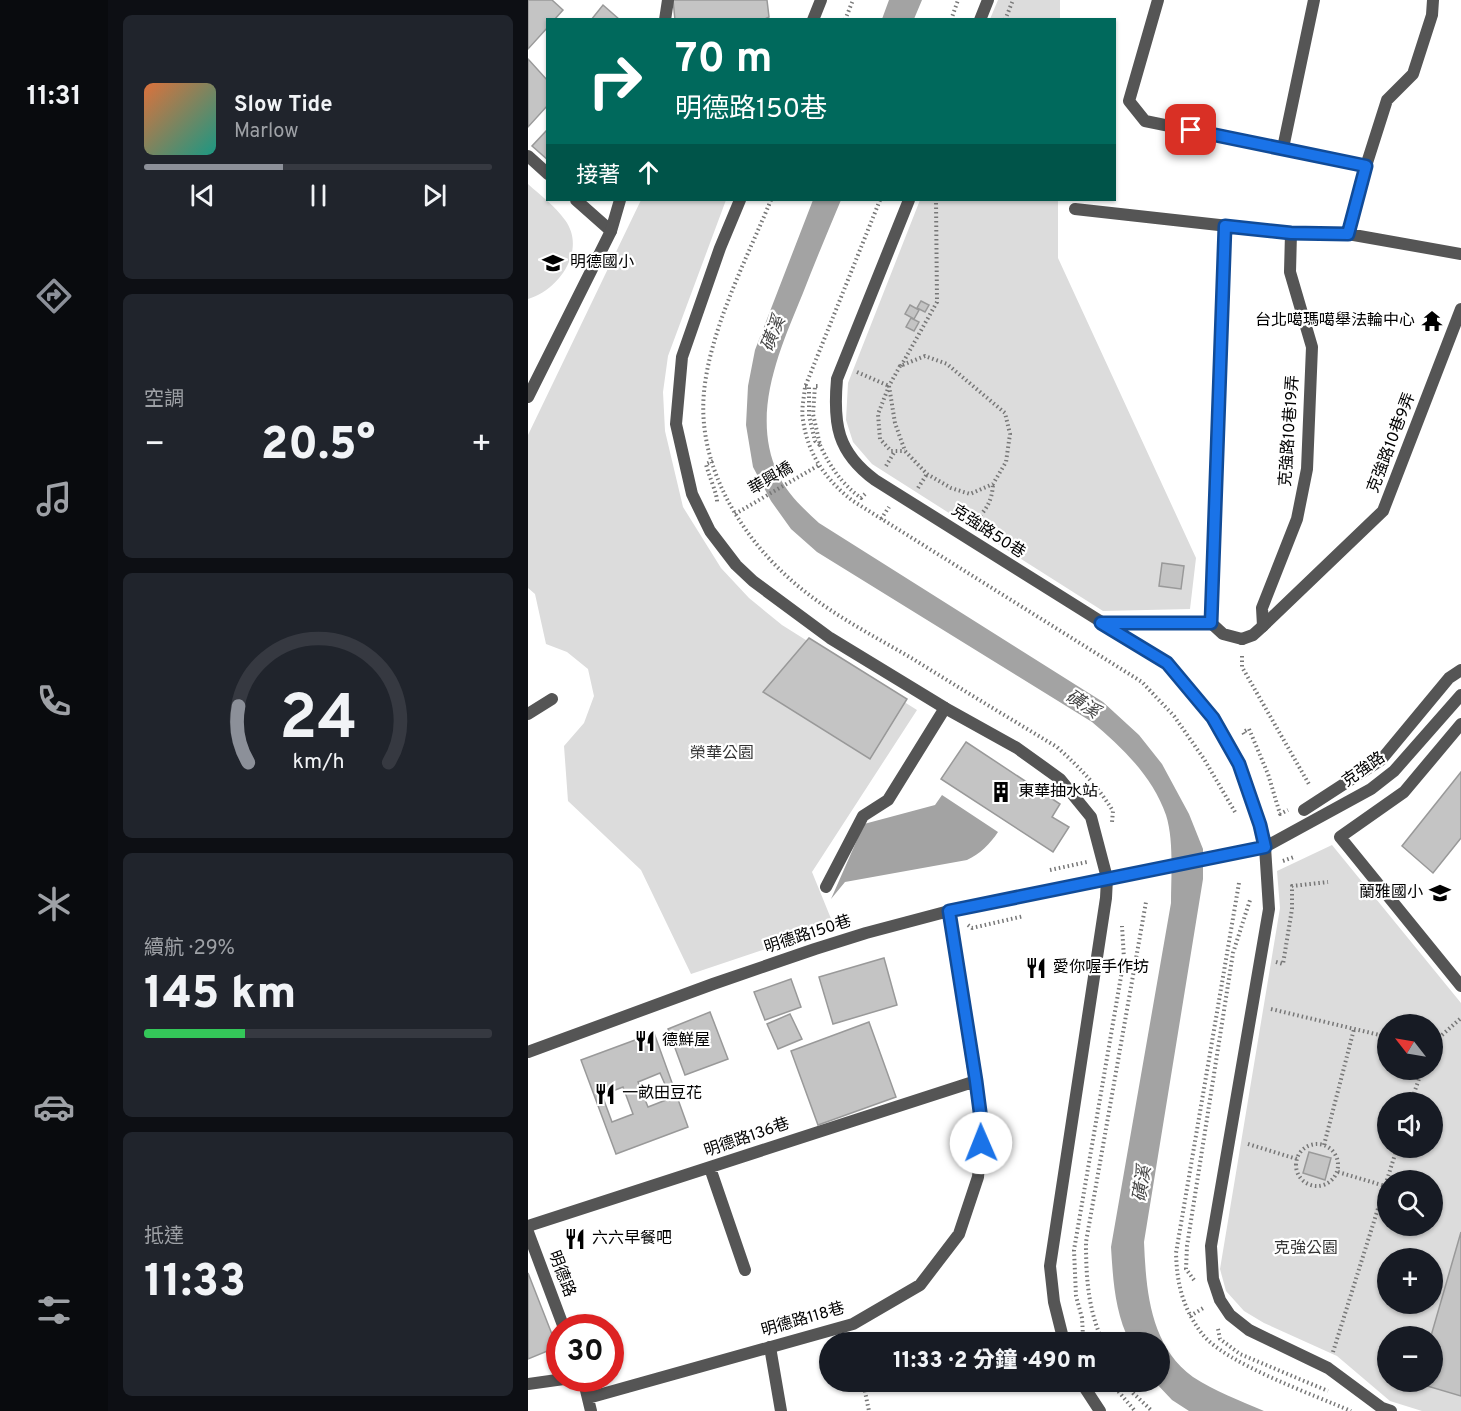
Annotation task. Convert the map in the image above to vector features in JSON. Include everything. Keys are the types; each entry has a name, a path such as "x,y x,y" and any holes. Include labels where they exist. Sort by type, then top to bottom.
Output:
{"street":[{"path":"666,18 668,0"},
{"path":"814,18 821,0"},
{"path":"981,18 988,0"},
{"path":"1158,0 1130,101 1146,121 1366,166"},
{"path":"1283,148 1314,0"},
{"path":"1348,234 1387,100 1413,74 1431,15 1433,0"},
{"path":"528,156 546,172"},
{"path":"577,201 611,231"},
{"path":"528,397 611,231 620,201"},
{"path":"740,201 720,248 682,357 676,424 692,494 710,531 736,565 753,581 830,638 945,708 1017,748 1060,779 1091,817 1107,878 1106,898 1083,1063 1050,1266 1054,1302 1062,1332"},
{"name":"克強路50巷","path":"909,201 837,380 834,407 838,431 846,451 862,471 1167,663 1213,718 1239,764 1260,825 1265,847 1269,909 1211,1246 1213,1279 1220,1300 1230,1315 1249,1330 1328,1368 1382,1408 1391,1411"},
{"path":"1075,209 1291,233 1348,234 1461,254"},
{"path":"1211,623 1225,226"},
{"name":"克強路10巷19弄","path":"1263,626 1262,608 1298,519 1306,469 1312,347 1290,272 1291,233"},
{"name":"克強路10巷9弄","path":"1242,639 1253,635 1263,626 1383,511 1461,309"},
{"path":"1101,623 1211,623 1223,634 1242,639"},
{"path":"1304,810 1381,760 1449,678 1461,670"},
{"name":"克強路","path":"1107,878 1265,847 1286,837 1371,789 1394,771 1461,695"},
{"path":"528,714 552,699"},
{"path":"826,887 863,816 888,800 945,708"},
{"path":"1461,724 1404,792 1340,837 1461,986"},
{"name":"明德路150巷","path":"528,1052 815,949 949,911 1107,878"},
{"name":"明德路118巷","path":"590,1405 770,1347 853,1324 920,1285 959,1234 978,1177 982,1127 949,911"},
{"name":"明德路136巷","path":"528,1226 976,1081"},
{"path":"710,1168 745,1270"},
{"name":"明德路","path":"528,1232 559,1314"},
{"path":"770,1347 781,1411"},
{"path":"528,1384 546,1381"},
{"path":"1088,1392 1100,1411"}],"path":[{"path":"846,18 853,0"},
{"path":"952,18 958,0"},
{"path":"1006,18 1013,0"},
{"path":"746,546 755,540 724,495 708,446 704,423 704,394 708,363 719,327 771,201"},
{"path":"905,451 891,451 880,439 878,414 889,386 937,302 936,201"},
{"path":"900,366 925,356 947,364 1005,413 1010,434 1006,462 993,484 993,499 973,522 964,517"},
{"path":"889,386 895,423 905,451 927,474 951,488 970,494 993,484"},
{"path":"820,445 844,486 861,498"},
{"path":"893,473 885,467 895,451"},
{"name":"華興橋","path":"735,514 819,465"},
{"path":"918,488 927,474"},
{"path":"830,482 853,501 1142,682 1174,716 1204,759 1238,818"},
{"path":"910,483 928,494"},
{"path":"839,490 844,486"},
{"path":"1242,639 1242,667 1318,802 1302,804 1280,814 1268,774 1249,729 1243,732 1247,743"},
{"path":"1098,1332 1089,1298 1086,1242 1146,902"},
{"path":"1083,1332 1082,1318 1076,1296 1074,1250 1125,958 1121,917"},
{"path":"1271,1009 1377,1034"},
{"path":"1443,1034 1461,1018"},
{"path":"1324,1145 1354,1029"},
{"path":"1248,1144 1297,1159"},
{"path":"1324,1145 1336,1155 1338,1172 1327,1184 1319,1187 1311,1186 1299,1175 1296,1167 1297,1159 1308,1146 1324,1145"},
{"path":"1338,1172 1377,1184"},
{"path":"1332,1352 1377,1211"},
{"path":"1190,1316 1209,1305"},
{"path":"865,1392 869,1411"},
{"path":"1119,1392 1136,1411"},
{"path":"1132,1392 1152,1411"}],"green space":[{"path":"998,0 1060,0 1060,18 990,18"},
{"path":"528,184 565,220 571,232 573,244 571,256 559,278 550,287 528,299"},
{"name":"榮華公園","path":"641,201 726,201 668,356 663,392 665,431 683,507 721,568 749,598 782,625 917,710 812,872 834,926 691,974 641,870 568,801 564,746 584,723 594,696 588,669 567,652 546,644 535,594 528,588 528,435"},
{"path":"920,201 1058,201 1058,258 1196,558 1190,609 1103,611 872,464 853,442 846,420 848,383"},
{"name":"克強公園","path":"1332,845 1461,1003 1461,1411 1422,1411 1390,1401 1379,1392 1443,1392 1443,1326 1377,1326 1377,1390 1337,1356 1264,1323 1244,1311 1226,1291 1220,1269 1280,908 1277,871"}],"water":[{"path":"889,0 922,0 914,18 882,18"},
{"name":"磺溪","path":"813,201 841,201 785,336 771,382 767,428 770,451 778,474 796,501 819,523 1103,702 1139,735 1162,764 1189,814 1203,849 1203,879 1144,1242 1149,1298 1159,1332 1125,1332 1116,1296 1111,1247 1171,903 1172,859 1169,825 1160,801 1145,775 1092,722 817,552 791,529 771,501 753,467 746,425 748,386 755,350"},
{"path":"942,795 998,832 992,841 967,860 845,882 831,899 864,824 935,805"},
{"name":"磺溪","path":"1170,1354 1193,1377 1228,1396 1264,1411 1189,1411 1164,1392 1170,1392"}],"building":[{"path":"528,0 552,0 563,10 556,18 546,18 546,29 528,49"},
{"path":"673,0 767,0 769,17 767,18 675,18"},
{"path":"603,5 618,18 593,18"},
{"path":"528,59 546,79 546,107 528,127"},
{"path":"546,131 546,158 532,146"},
{"path":"921,301 929,305 925,312 917,308"},
{"path":"910,305 919,310 914,319 905,314"},
{"path":"911,318 919,322 914,331 906,327"},
{"path":"1162,563 1184,566 1181,589 1159,586"},
{"path":"809,638 907,699 870,759 763,692"},
{"name":"東華抽水站","path":"966,742 1060,804 1052,817 1069,827 1053,852 941,779"},
{"path":"1461,772 1461,838 1433,873 1402,846"},
{"path":"884,958 897,1005 833,1024 819,977"},
{"path":"791,979 801,1007 765,1020 754,992"},
{"path":"710,1012 728,1059 685,1075 668,1029"},
{"path":"790,1014 802,1039 778,1049 767,1024"},
{"path":"869,1022 896,1097 818,1125 791,1051"},
{"path":"654,1033 688,1127 616,1154 581,1060","holes":["660,1073 671,1098 648,1107 638,1082","623,1087 633,1114 612,1122 602,1095"]},
{"path":"1309,1152 1331,1158 1325,1180 1303,1173"},
{"path":"1461,1232 1461,1396 1443,1391 1443,1326 1434,1326 1437,1314 1443,1314 1443,1294"},
{"path":"528,1273 546,1319 546,1352 528,1359"}],"place":[{"name":"明德國小","path":"553,263"},
{"name":"台北噶瑪噶舉法輪中心","path":"1432,321"},
{"name":"東華抽水站","path":"1001,792"},
{"name":"蘭雅國小","path":"1440,893"},
{"name":"愛你喔手作坊","path":"1036,968"},
{"name":"德鮮屋","path":"645,1041"},
{"name":"一畝田豆花","path":"605,1094"},
{"name":"六六早餐吧","path":"575,1239"}],"route":[{"path":"981,1143 982,1127 976,1081 949,911 1265,847 1260,825 1239,764 1213,718 1167,663 1101,623 1211,623 1225,226 1291,233 1348,234 1366,166 1191,130"}]}
